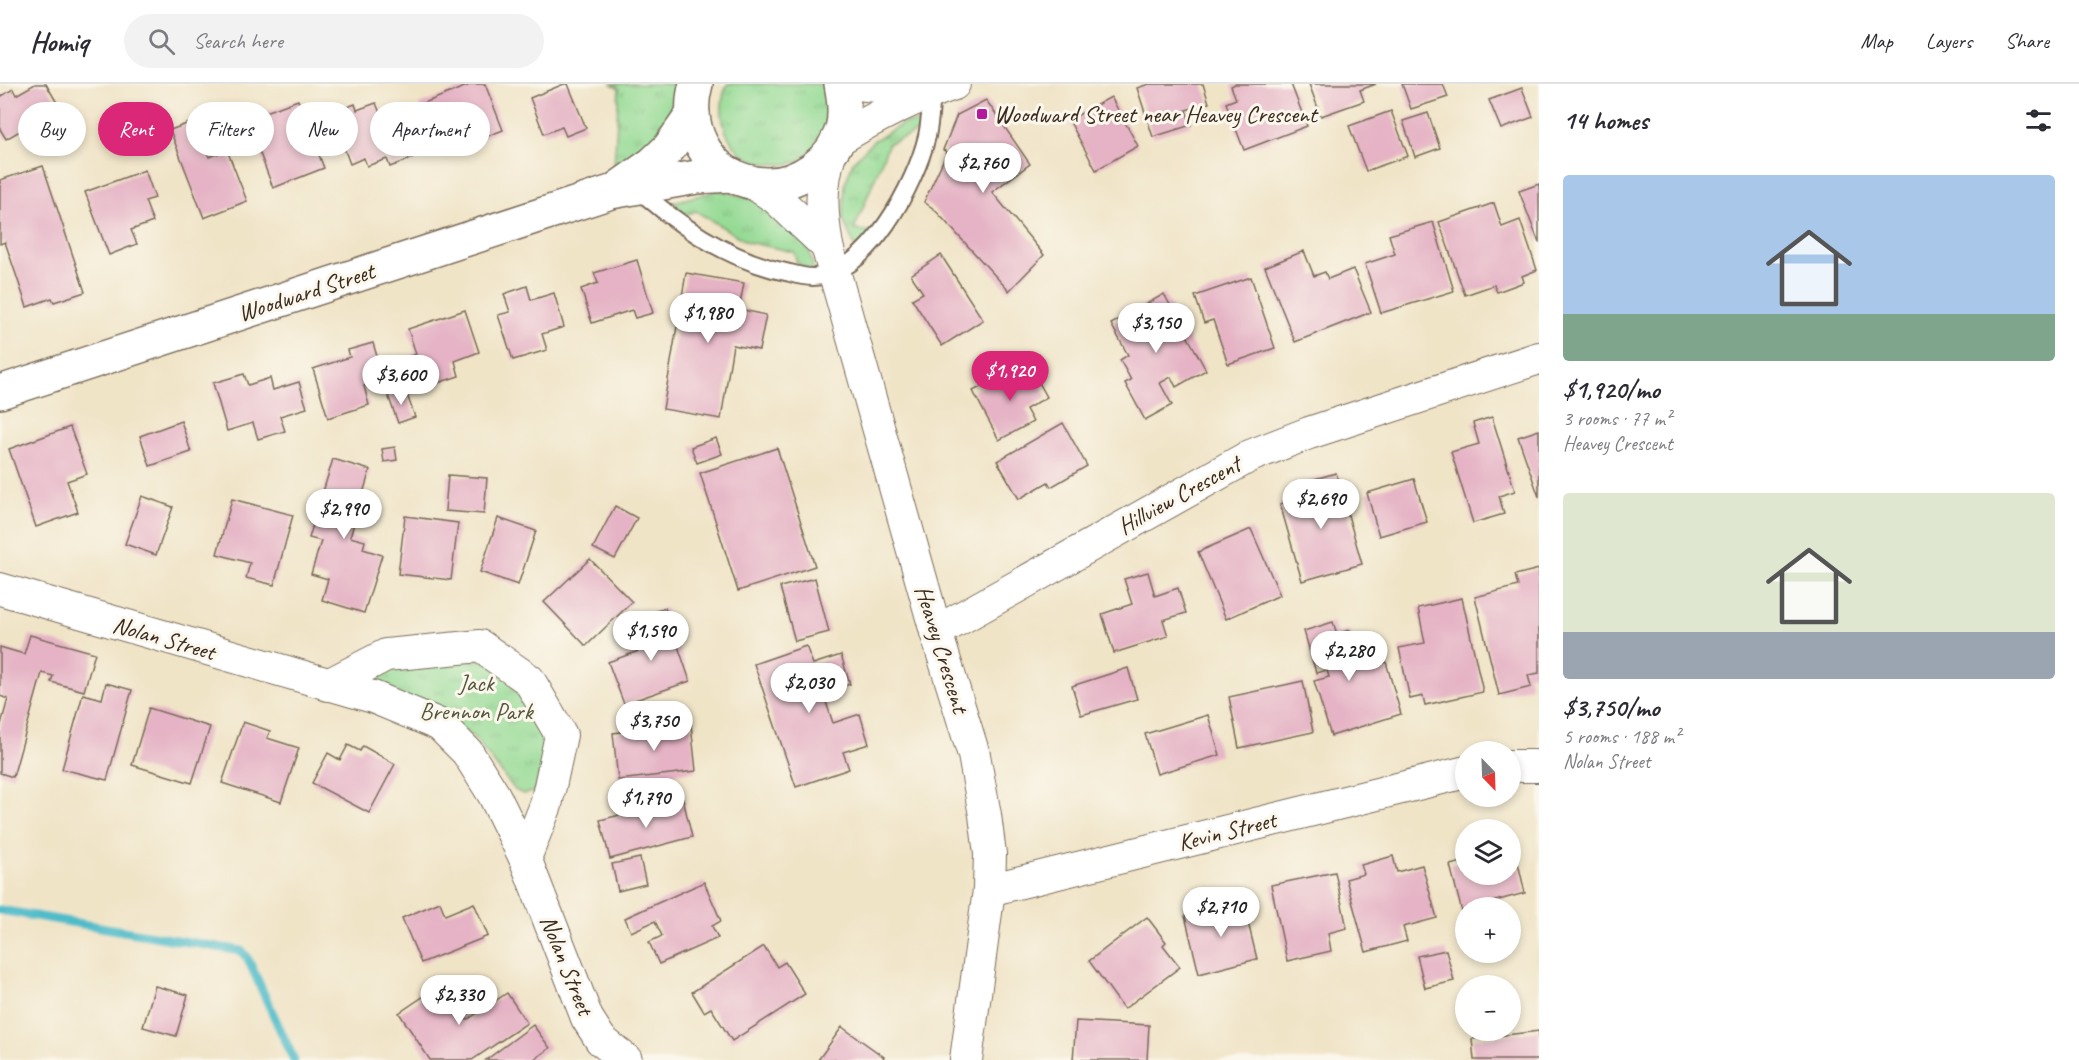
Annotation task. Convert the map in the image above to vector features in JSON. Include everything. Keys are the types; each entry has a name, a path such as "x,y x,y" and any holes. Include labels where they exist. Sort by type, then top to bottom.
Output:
{"street":[{"path":"833,147 842,130 845,106 841,84"},
{"path":"857,84 888,88 943,87"},
{"path":"833,147 874,118 943,87"},
{"path":"694,99 693,125 703,148 719,167 776,198 830,260"},
{"name":"Woodward Street","path":"624,190 669,148 694,99"},
{"name":"Woodward Street","path":"0,392 624,190 697,177 741,178 765,184 790,181 812,170 833,147"},
{"name":"Heavey Crescent","path":"833,147 821,190 822,217 830,260 936,632 974,755 990,854 989,890 966,1060"},
{"name":"Hillview Crescent","path":"936,632 1250,456 1309,433 1539,358"},
{"name":"Nolan Street","path":"0,589 373,697 440,725 467,752 494,795 525,858 587,1018 601,1040 626,1060"},
{"path":"328,685 386,655 480,646 528,680 561,735 546,805 525,858"},
{"path":"1521,766 1539,766"},
{"name":"Kevin Street","path":"989,890 1455,775"}],"lane":[{"path":"624,190 726,251 774,270 812,277 830,260 857,257 880,232 911,181 943,87"}],"green space":[{"path":"612,84 685,84 681,115 645,160 614,168 619,88"},
{"path":"727,84 826,84 831,103 826,133 805,157 795,162 774,164 746,157 729,138 724,125 723,98"},
{"path":"921,122 920,131 889,143 854,230 869,231 871,237 863,247 855,247 843,219 845,184 853,162 873,141 904,123"},
{"path":"719,190 753,199 795,230 810,253 814,272 797,263 794,252 747,242 696,211 684,215 674,202"},
{"name":"Jack Brennon Park","path":"479,659 503,669 553,735 534,792 523,794 515,790 472,735 372,687 384,669"}],"building":[{"path":"35,84 46,84 56,102 18,102 18,132 6,139 0,129 0,97 13,89 16,95"},
{"path":"472,84 485,84 503,130 490,135 490,102 427,102"},
{"path":"568,84 586,128 566,136 562,127 544,134 530,98"},
{"path":"1149,84 1203,84 1209,103 1186,110 1191,125 1153,137 1137,88"},
{"path":"1235,84 1291,84 1307,126 1244,150 1226,103 1236,99 1231,86"},
{"path":"1309,84 1376,84 1360,90 1364,101 1321,116"},
{"path":"1402,84 1443,84 1448,97 1411,109"},
{"path":"1522,88 1533,117 1501,129 1489,100"},
{"path":"1111,97 1138,146 1096,170 1069,120"},
{"path":"986,100 1030,164 992,192 1044,255 1009,291 934,209 924,202 947,152 943,150 957,115"},
{"path":"286,104 286,156 319,156 324,168 273,188 261,156 274,156 274,109"},
{"path":"370,105 370,156 412,156 413,158 390,167 387,159 367,166 364,158 350,164 347,156 358,156 358,110"},
{"path":"1391,111 1408,156 1366,171 1349,126"},
{"path":"1428,113 1440,148 1415,157 1403,121"},
{"path":"186,124 186,156 229,156 247,201 204,218 174,140 174,129"},
{"path":"43,166 85,292 54,302 52,298 27,307 5,242 0,244 0,180"},
{"path":"145,170 155,198 145,201 153,222 131,230 137,244 109,255 85,192"},
{"path":"1539,184 1539,243 1519,191"},
{"path":"1494,203 1502,227 1520,220 1537,270 1522,276 1524,282 1497,292 1494,285 1465,295 1439,222"},
{"path":"1433,222 1454,291 1381,313 1365,264 1395,254 1389,235"},
{"path":"1304,251 1314,276 1325,272 1328,279 1353,269 1371,312 1295,342 1265,267"},
{"path":"941,255 983,320 942,346 912,299 923,293 911,275"},
{"path":"637,260 653,313 635,318 632,310 592,323 581,289 598,283 594,273"},
{"path":"686,273 744,283 739,309 766,315 759,350 733,345 721,419 663,409"},
{"path":"1251,277 1275,348 1228,364 1213,320 1204,323 1195,296"},
{"path":"527,286 531,300 554,293 564,327 542,334 547,350 513,360 498,315 510,312 504,294"},
{"path":"1164,294 1206,370 1176,387 1171,377 1160,383 1172,405 1145,420 1125,383 1131,380 1120,360 1128,355 1111,324"},
{"path":"465,310 479,352 455,361 459,376 416,390 405,358 416,354 408,329"},
{"path":"373,343 384,380 364,386 369,405 328,418 313,369 350,357 348,350"},
{"path":"1031,368 1047,397 1026,409 1033,422 999,440 973,391 1001,376 1005,383"},
{"path":"244,374 248,385 270,378 273,390 299,382 307,408 280,416 285,431 258,439 253,423 227,431 213,383"},
{"path":"405,389 415,417 398,423 388,395"},
{"path":"1492,417 1515,491 1499,496 1504,514 1473,523 1451,452 1479,444 1473,423"},
{"path":"181,421 191,452 150,466 140,436"},
{"path":"1063,423 1087,466 1051,487 1048,482 1019,499 997,461"},
{"path":"70,427 87,474 67,481 78,512 36,527 9,449"},
{"path":"1539,430 1539,497 1518,437"},
{"path":"716,438 722,454 697,463 691,447"},
{"path":"395,447 397,460 384,462 382,449"},
{"path":"777,448 815,566 738,591 700,473"},
{"path":"333,459 370,470 350,537 365,541 363,549 382,555 364,613 322,600 328,579 311,574 321,541 309,538"},
{"path":"1336,473 1362,564 1302,581 1280,504 1308,496 1304,482"},
{"path":"448,475 487,478 484,514 445,511"},
{"path":"1414,479 1427,522 1379,536 1367,493"},
{"path":"142,496 173,507 156,555 125,544"},
{"path":"232,499 293,515 274,585 246,578 250,563 217,554"},
{"path":"615,506 637,518 615,559 593,548"},
{"path":"405,516 458,523 451,580 398,574"},
{"path":"498,518 536,531 518,585 480,572"},
{"path":"1251,529 1280,595 1226,619 1198,552"},
{"path":"590,559 632,602 586,646 544,602"},
{"path":"1539,569 1539,673 1528,675 1531,687 1499,695 1475,597 1518,586 1515,575"},
{"path":"1148,572 1155,596 1178,588 1186,613 1163,620 1168,636 1114,653 1102,614 1132,604 1124,579"},
{"path":"815,578 829,632 795,641 780,587"},
{"path":"1462,598 1483,692 1425,705 1423,696 1410,699 1399,648 1425,643 1418,608"},
{"path":"665,608 690,681 624,704 608,662 650,647 640,617"},
{"path":"1333,622 1337,634 1350,630 1362,670 1386,662 1401,714 1331,736 1314,681 1329,677 1327,670 1316,673 1304,631"},
{"path":"30,635 95,653 84,691 51,682 53,676 42,673 13,777 0,773 0,728 8,699 0,696 0,647 24,654"},
{"path":"806,646 813,664 841,655 850,684 823,693 833,723 860,714 869,744 843,752 849,769 796,787 754,664"},
{"path":"1128,668 1137,699 1081,715 1072,686"},
{"path":"1303,681 1313,732 1239,748 1229,697"},
{"path":"106,683 132,690 107,780 62,769 83,694 102,699"},
{"path":"149,708 210,727 192,783 132,765"},
{"path":"1208,715 1220,755 1157,774 1145,734"},
{"path":"243,722 270,731 267,738 299,748 281,802 222,783"},
{"path":"691,724 696,771 618,780 613,733"},
{"path":"348,745 360,751 363,746 395,764 369,813 312,783 328,753 340,760"},
{"path":"683,799 692,837 610,859 600,820"},
{"path":"1393,856 1397,872 1422,865 1437,918 1403,927 1407,941 1366,952 1346,879 1364,874 1361,865"},
{"path":"640,858 646,884 618,891 612,864"},
{"path":"1455,864 1455,885 1450,865"},
{"path":"1335,872 1347,928 1328,933 1331,951 1287,961 1271,885"},
{"path":"1521,876 1525,893 1510,897 1458,897 1455,885 1521,885"},
{"path":"704,882 721,921 712,926 718,938 659,964 649,942 662,936 655,921 631,932 625,918"},
{"path":"440,902 445,915 474,903 488,936 421,963 402,918"},
{"path":"1243,902 1257,959 1199,974 1185,916"},
{"path":"1147,917 1166,942 1163,945 1180,967 1124,1009 1089,961"},
{"path":"764,946 777,967 785,962 805,994 732,1041 711,1008 704,1012 692,992"},
{"path":"1446,950 1454,981 1425,988 1417,956"},
{"path":"442,984 467,1020 507,993 527,1023 472,1060 430,1060 399,1013"},
{"path":"155,986 188,995 176,1036 143,1027"},
{"path":"1076,1021 1149,1025 1147,1060 1073,1060"},
{"path":"533,1025 550,1048 533,1060 486,1060"},
{"path":"842,1027 884,1057 882,1060 818,1060"},
{"path":"1539,1031 1539,1060 1474,1060 1472,1041 1521,1041 1521,1033"}],"waterway":[{"path":"0,910 241,951 247,957 294,1060"}],"place":[{"name":"Woodward Street near Heavey Crescent","path":"982,114"}]}
